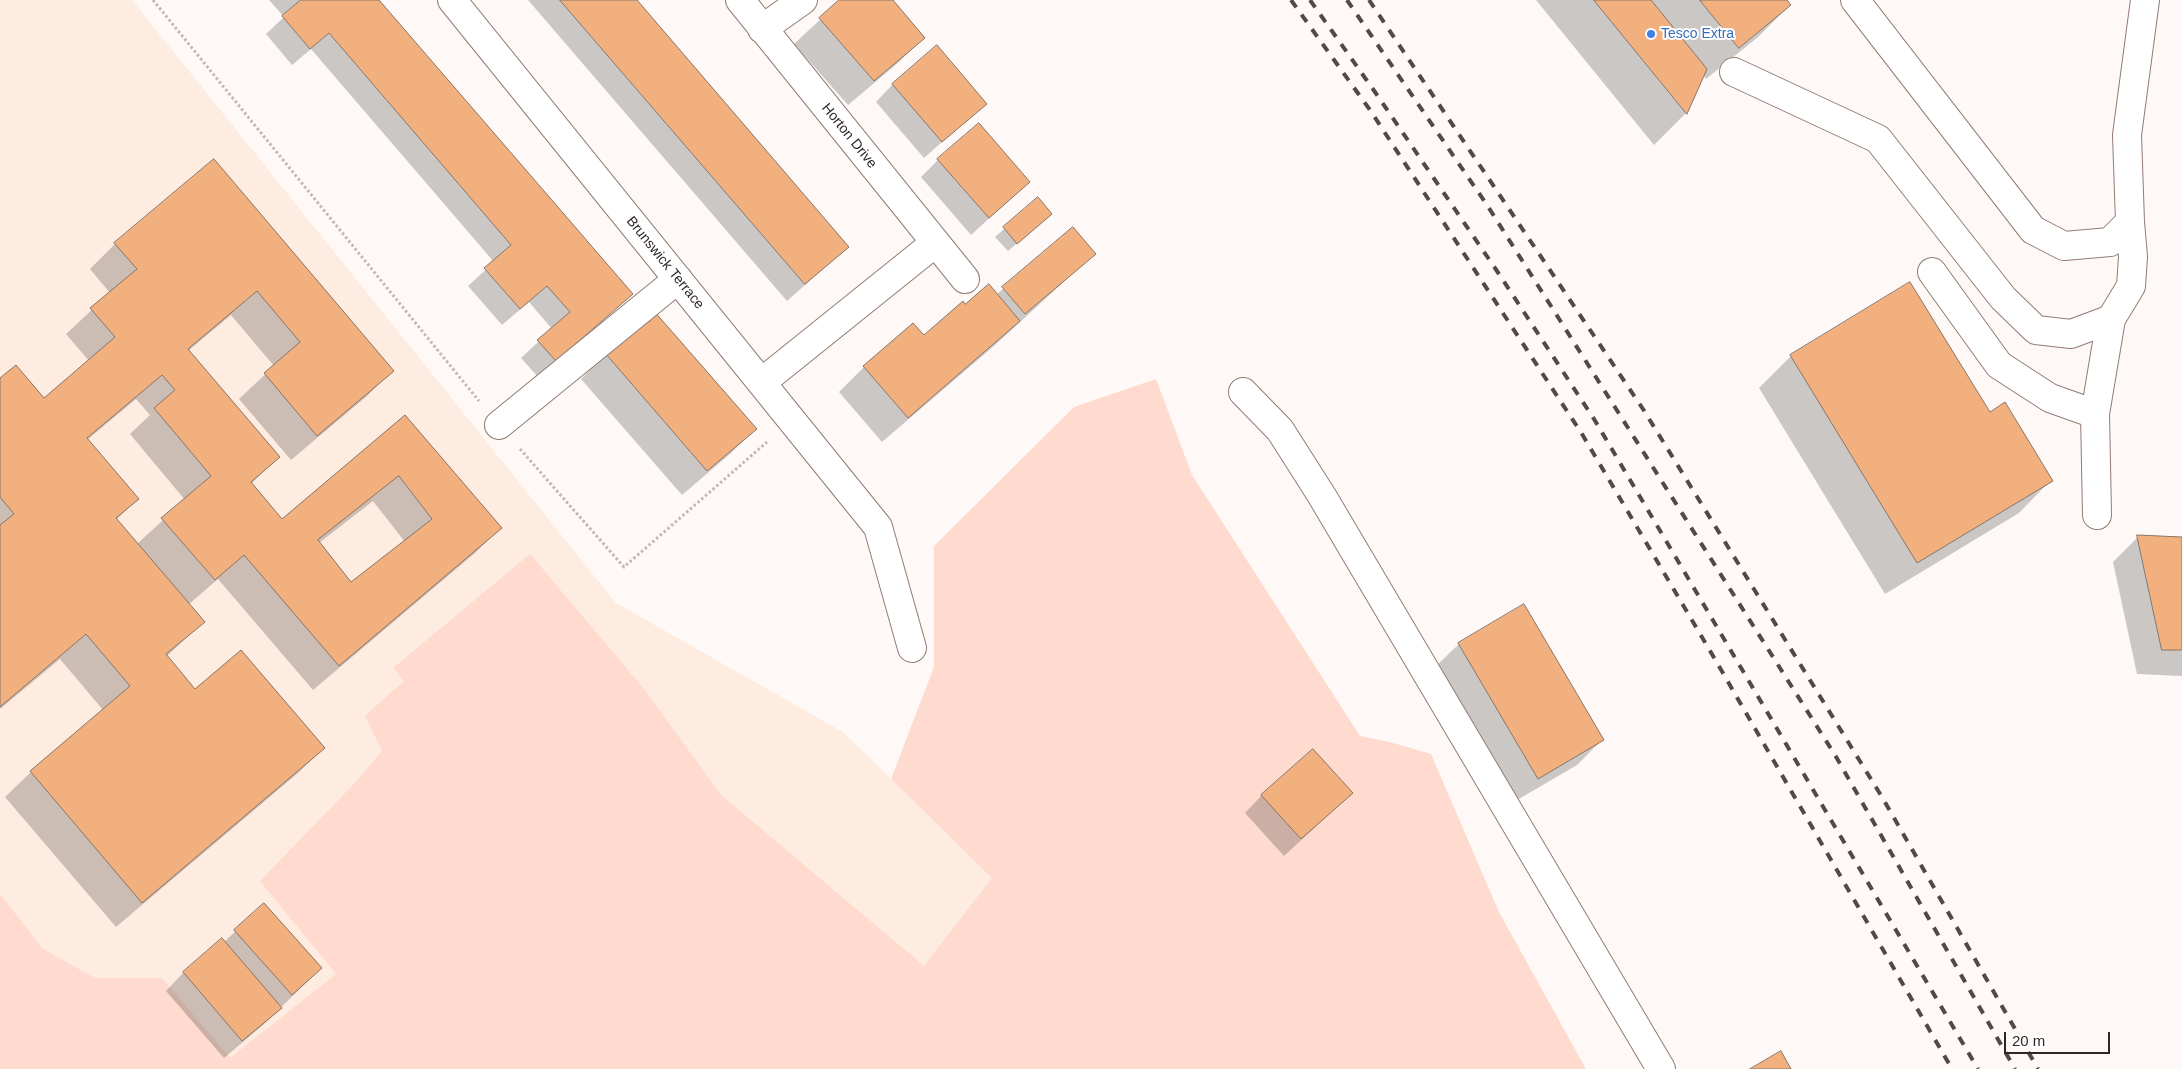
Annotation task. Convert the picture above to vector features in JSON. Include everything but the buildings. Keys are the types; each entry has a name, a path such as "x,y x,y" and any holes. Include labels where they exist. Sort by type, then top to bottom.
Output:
{"street":[{"name":"Brunswick Terrace","path":"452,0 878,526 912,648"},
{"name":"Horton Drive","path":"740,0 965,279"},
{"path":"762,29 803,0"},
{"path":"1855,0 2033,230 2064,246 2110,242 2130,222"},
{"path":"2097,515 2095,414 2110,319 2131,286 2133,257 2127,135 2145,0"},
{"path":"1734,72 1878,140 2003,298 2036,330 2071,334 2110,319"},
{"path":"762,382 935,243"},
{"path":"1932,272 1999,364 2050,398 2095,414"},
{"path":"499,425 678,279"},
{"path":"1243,392 1280,430 1322,496 1661,1069"}],"path":[{"path":"152,0 499,425 624,567 792,420"}],"shaded area":[{"path":"0,0 132,0 616,603 843,732 1188,1069 0,1069"},
{"path":"1156,379 1192,475 1360,736 1390,742 1431,754 1499,912 1586,1069 0,1069 0,894 43,949 95,978 162,978 230,1058 336,974 260,881 353,785 382,751 365,716 404,681 393,668 530,554 644,689 721,795 924,966 992,878 891,779 934,667 934,546 1074,407"}],"railway":[{"path":"1291,0 1370,110 1582,434 1952,1069"},
{"path":"1310,0 1497,271 1594,419 1978,1069"},
{"path":"1347,0 1487,205 1835,755 2015,1069"},
{"path":"1369,0 1643,409 1882,797 2038,1069"}],"place":[{"name":"Tesco Extra","path":"1651,34"}]}
